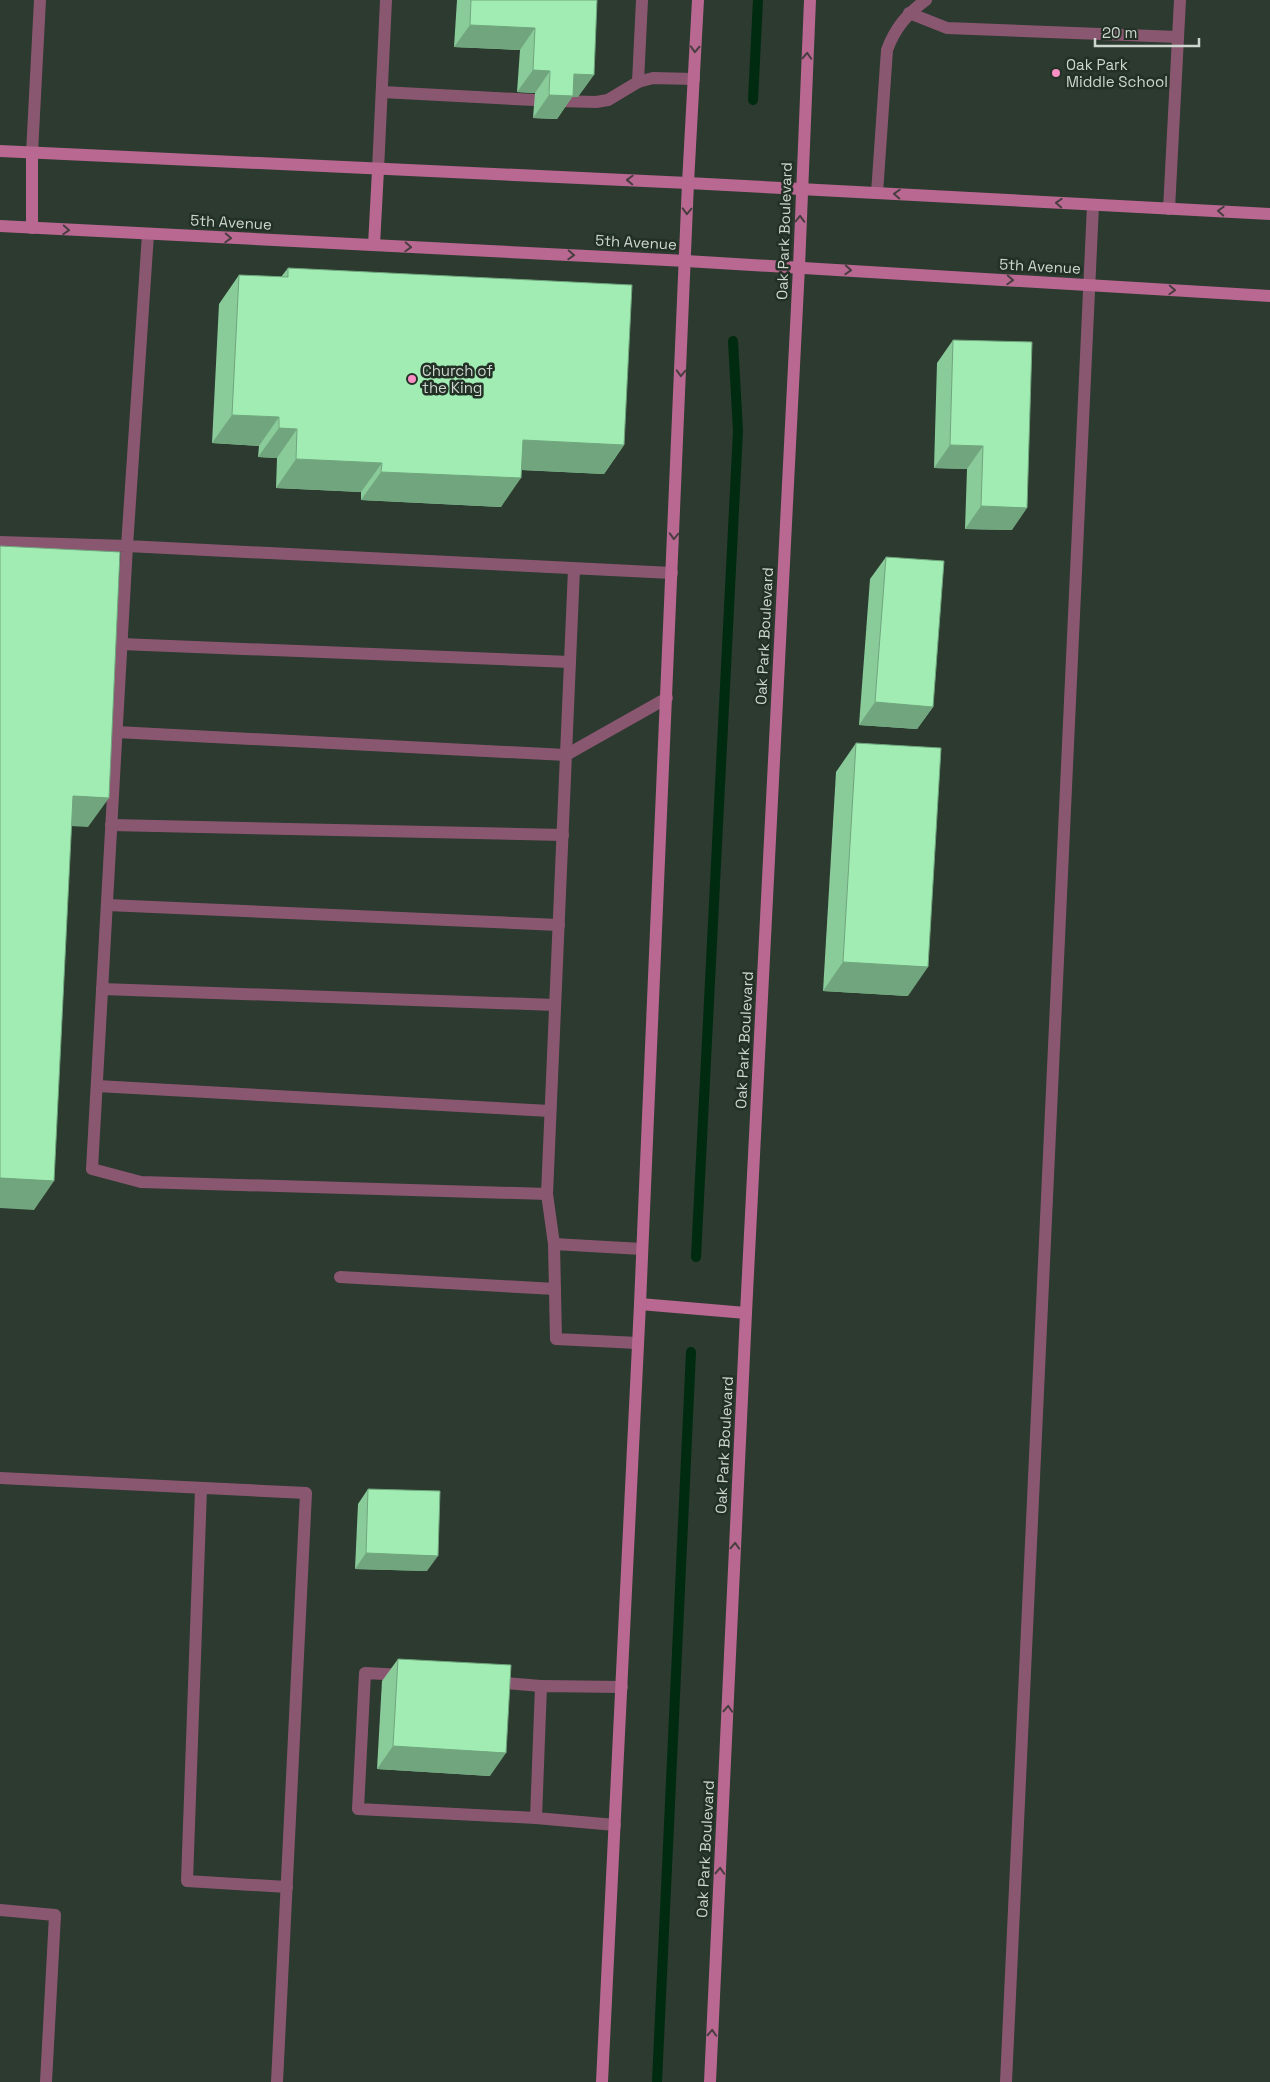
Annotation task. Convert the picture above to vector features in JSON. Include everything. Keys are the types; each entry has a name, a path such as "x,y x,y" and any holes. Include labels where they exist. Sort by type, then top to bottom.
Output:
{"street":[{"path":"602,2082 640,1304 688,183 698,0"},
{"name":"Oak Park Boulevard","path":"710,2082 746,1313 799,267 810,0"},
{"path":"0,151 688,183 1270,214"},
{"path":"32,153 32,228"},
{"path":"374,245 378,170"},
{"name":"5th Avenue","path":"0,226 799,267 1270,296"},
{"path":"640,1304 746,1313"}],"lane":[{"path":"32,153 40,0"},
{"path":"378,170 386,0"},
{"path":"638,82 642,0"},
{"path":"878,193 887,50 893,32 909,13 926,0"},
{"path":"1169,209 1180,0"},
{"path":"909,13 947,28 1178,37"},
{"path":"558,101 596,102 608,100 638,82 653,78 694,79"},
{"path":"382,92 534,100"},
{"path":"1006,2082 1093,205"},
{"path":"148,234 126,546 92,1169 141,1182 547,1194"},
{"path":"0,542 126,546 672,574"},
{"path":"574,569 547,1194 554,1244 556,1339 638,1343"},
{"path":"121,644 570,662"},
{"path":"116,732 566,756 667,698"},
{"path":"111,825 563,835"},
{"path":"106,906 558,925"},
{"path":"102,989 555,1005"},
{"path":"96,1086 550,1111"},
{"path":"554,1244 642,1249"},
{"path":"340,1277 555,1289"},
{"path":"0,1478 306,1493 277,2082"},
{"path":"201,1489 187,1881 287,1887"},
{"path":"414,1676 365,1673 358,1809 536,1818 615,1826"},
{"path":"482,1681 541,1686 622,1686"},
{"path":"536,1818 541,1686"},
{"path":"0,1910 55,1914 46,2082"}],"building":[{"path":"471,0 597,0 594,75 574,74 573,96 549,95 550,71 533,70 535,28 470,25"},
{"name":"Church of the King","path":"288,268 632,285 624,445 523,440 521,478 381,472 382,463 296,459 297,429 279,428 279,417 232,415 239,275 288,277"},
{"path":"953,340 1032,342 1027,508 981,506 983,446 950,445"},
{"path":"0,546 120,552 109,798 73,796 54,1181 0,1178"},
{"path":"886,557 944,561 933,707 875,702"},
{"path":"856,743 941,748 928,967 843,962"},
{"path":"368,1489 440,1491 438,1556 366,1553"},
{"path":"398,1659 511,1665 506,1753 393,1746"}],"waterway":[{"path":"753,100 758,0"},
{"path":"696,1257 738,431 733,341"},
{"path":"657,2082 691,1352"}],"place":[{"name":"Oak Park Middle School","path":"1056,73"},
{"name":"Church of the King","path":"412,379"}]}
